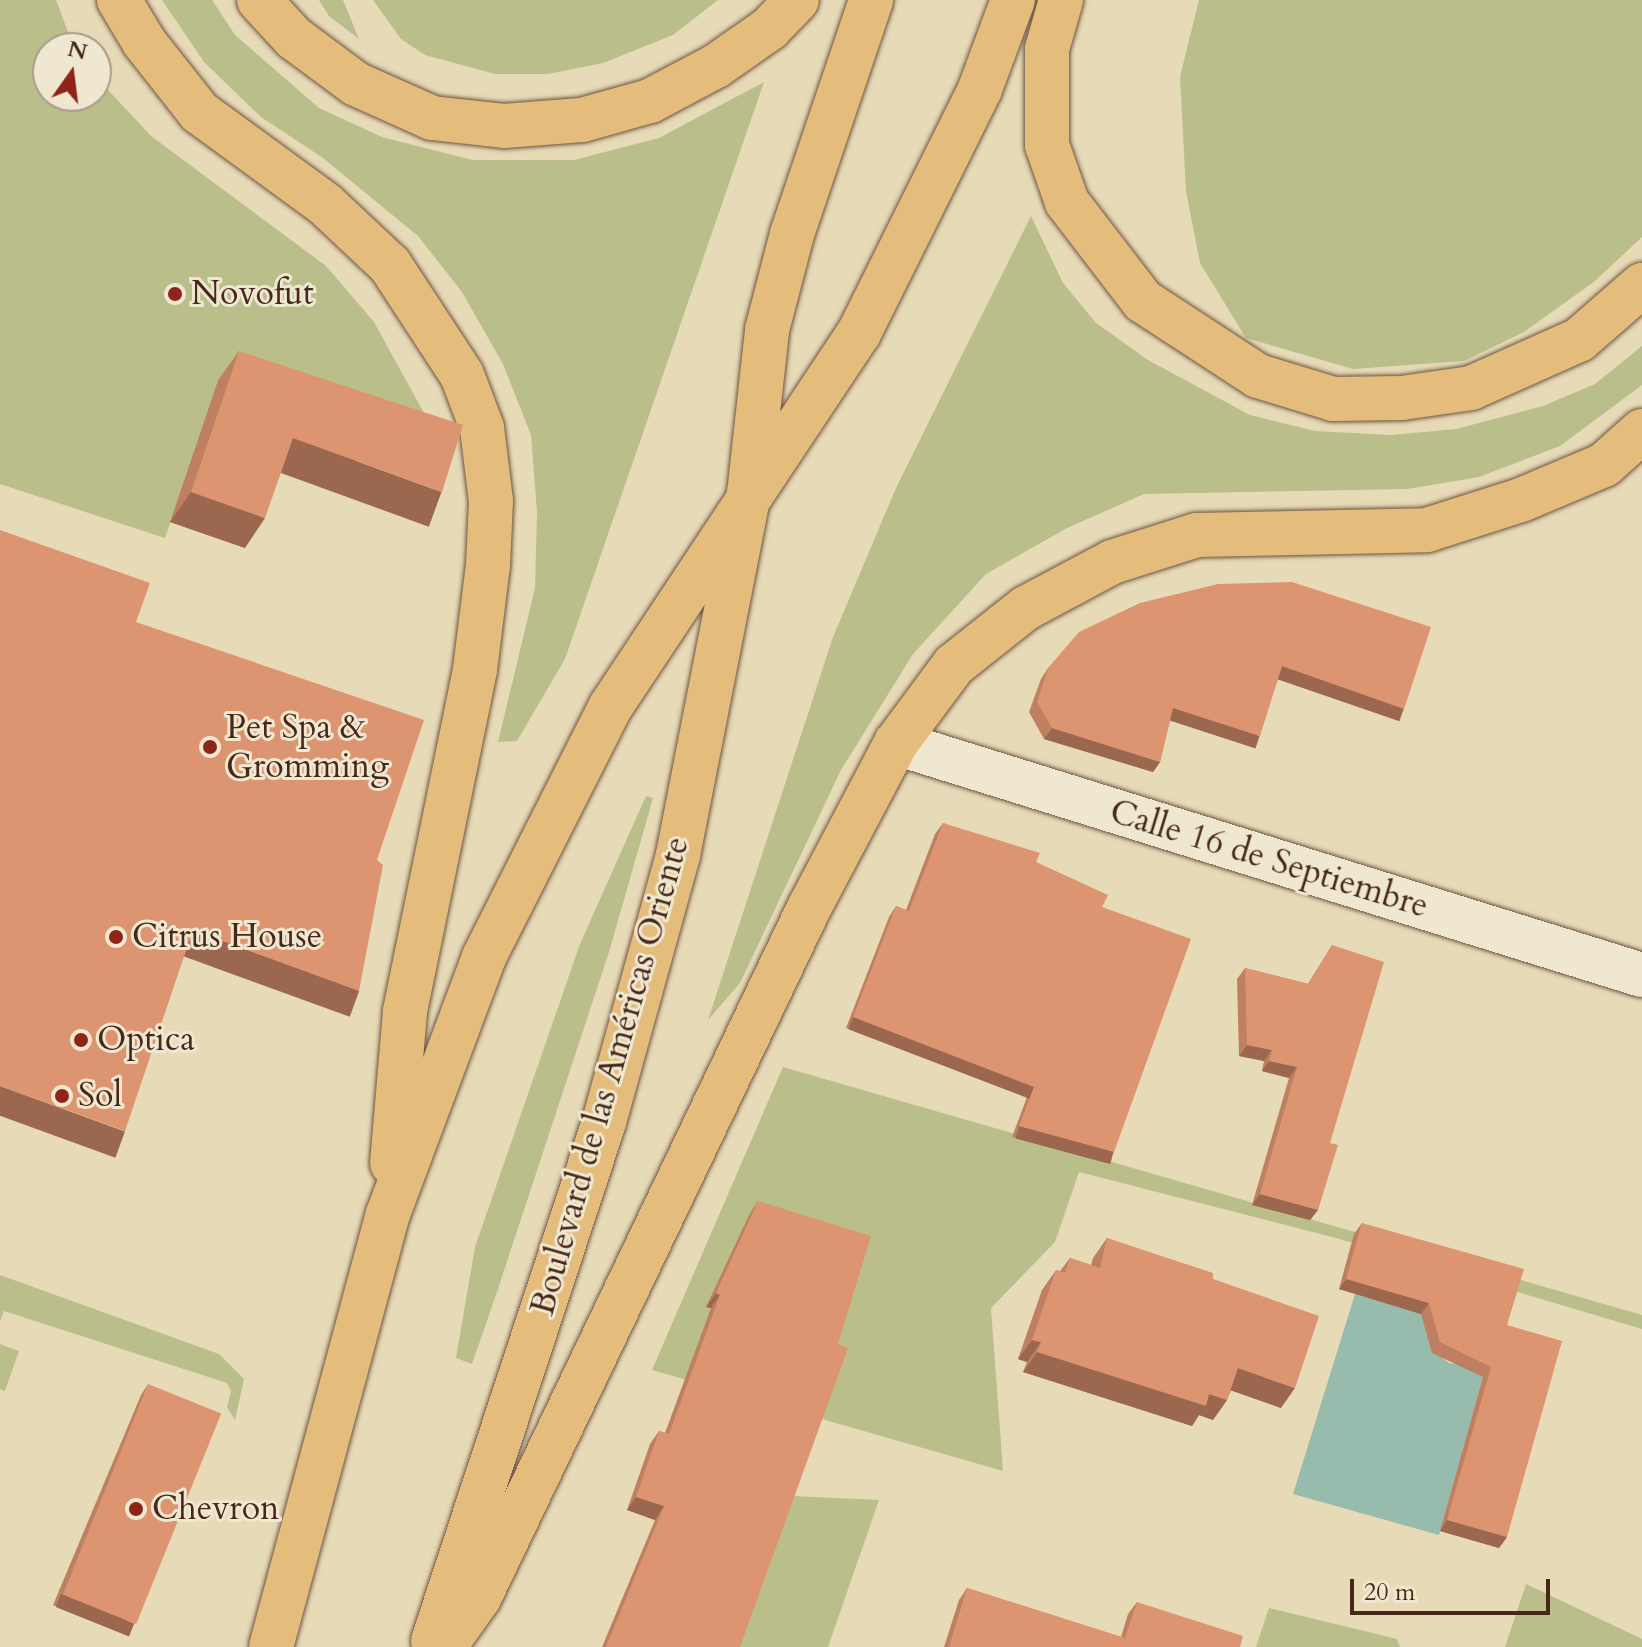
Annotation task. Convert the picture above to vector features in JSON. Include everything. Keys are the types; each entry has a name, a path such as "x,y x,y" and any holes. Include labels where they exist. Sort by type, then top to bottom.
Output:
{"main road":[{"path":"119,0 144,42 199,112 325,204 390,265 462,375 482,428 491,501 487,580 475,670 405,1012 388,1214"},
{"path":"259,0 294,38 356,84 432,118 504,126 582,120 650,101 716,66 769,29 797,0"},
{"name":"Boulevard de las Américas Oriente","path":"431,1647 604,1122 678,855 749,494 771,316 792,234 871,0"},
{"name":"Boulevard de las Américas Oriente","path":"271,1647 388,1214 484,957 561,799 611,706 867,319 980,89 1013,0"},
{"path":"1061,0 1047,49 1047,145 1067,202 1143,301 1258,376 1333,399 1402,398 1471,388 1579,340 1642,285"},
{"path":"444,1647 479,1598 809,908 896,743 954,665 1026,608 1112,562 1197,535 1427,530 1604,465 1642,431"}],"street":[{"name":"Calle 16 de Septiembre","path":"896,743 1642,975"}],"green space":[{"name":"Novofut","path":"0,0 56,0 68,32 32,32 32,112 112,112 112,94 151,136 326,266 374,322 436,435 218,380 165,538 0,484"},
{"path":"162,0 212,0 235,35 319,108 382,137 472,160 574,160 659,138 764,82 565,659 517,741 498,742 535,588 537,512 531,435 503,364 462,292 418,236 323,158 261,117 204,62"},
{"path":"319,0 343,0 359,39 329,16"},
{"path":"373,0 718,0 673,35 603,63 548,74 495,74 425,55 401,39"},
{"path":"1199,0 1642,0 1642,237 1595,281 1524,332 1464,361 1353,369 1246,338 1200,263 1186,191 1180,77"},
{"path":"1031,216 1063,283 1096,323 1148,360 1250,415 1315,431 1391,435 1456,429 1543,406 1595,384 1642,346 1642,385 1560,446 1479,477 1407,489 1144,494 1067,528 986,574 913,654 841,770 740,983 708,1020 833,637 896,488"},
{"path":"646,796 653,798 609,952 472,1364 456,1358 475,1247 580,944"},
{"path":"783,1067 1642,1315 1642,1329 1336,1238 1079,1172 1055,1242 991,1308 1003,1471 652,1370"},
{"path":"0,1275 219,1354 244,1379 235,1420 227,1407 231,1391 227,1383 4,1311 0,1322"},
{"path":"0,1344 19,1351 5,1391 0,1389"},
{"path":"793,1496 879,1500 828,1647 736,1647"},
{"path":"1526,1584 1642,1639 1642,1647 1505,1647"},
{"path":"1269,1608 1397,1639 1400,1647 1256,1647"}],"shaded area":[{"path":"1355,1294 1434,1317 1431,1348 1449,1363 1457,1364 1495,1335 1439,1535 1293,1494"}],"building":[{"path":"239,351 463,425 442,492 293,438 265,518 191,492"},
{"path":"0,530 150,583 136,622 424,720 377,860 383,865 359,991 193,930 125,1131 0,1086"},
{"path":"1292,582 1431,627 1404,709 1282,666 1260,736 1173,708 1160,762 1052,728 1037,702 1048,668 1079,632 1140,603 1218,584"},
{"path":"943,823 1040,853 1036,862 1108,895 1102,907 1191,939 1114,1152 1019,1126 1034,1087 853,1017 896,906 909,911"},
{"path":"1332,945 1384,962 1330,1143 1338,1145 1318,1210 1260,1194 1297,1067 1269,1061 1272,1050 1247,1045 1245,968 1309,984"},
{"path":"758,1201 871,1236 838,1344 848,1348 740,1647 606,1647 664,1506 636,1497 659,1431 669,1434 720,1295 716,1293"},
{"path":"1362,1223 1524,1269 1507,1325 1562,1341 1507,1537 1447,1520 1491,1367 1440,1342 1429,1303 1346,1279"},
{"path":"1107,1238 1213,1273 1213,1279 1319,1316 1295,1388 1238,1368 1227,1400 1209,1394 1206,1406 1037,1352 1041,1342 1032,1340 1056,1270 1065,1273 1070,1258 1100,1268"},
{"name":"Chevron","path":"148,1384 221,1414 136,1624 63,1594"},
{"path":"967,1588 1125,1638 1137,1602 1243,1636 1240,1647 949,1647"}],"place":[{"name":"Novofut","path":"175,294"},
{"name":"Pet Spa & Gromming","path":"210,747"},
{"name":"Citrus House","path":"116,937"},
{"name":"Optica","path":"81,1040"},
{"name":"Sol","path":"62,1096"},
{"name":"Chevron","path":"136,1509"}]}
